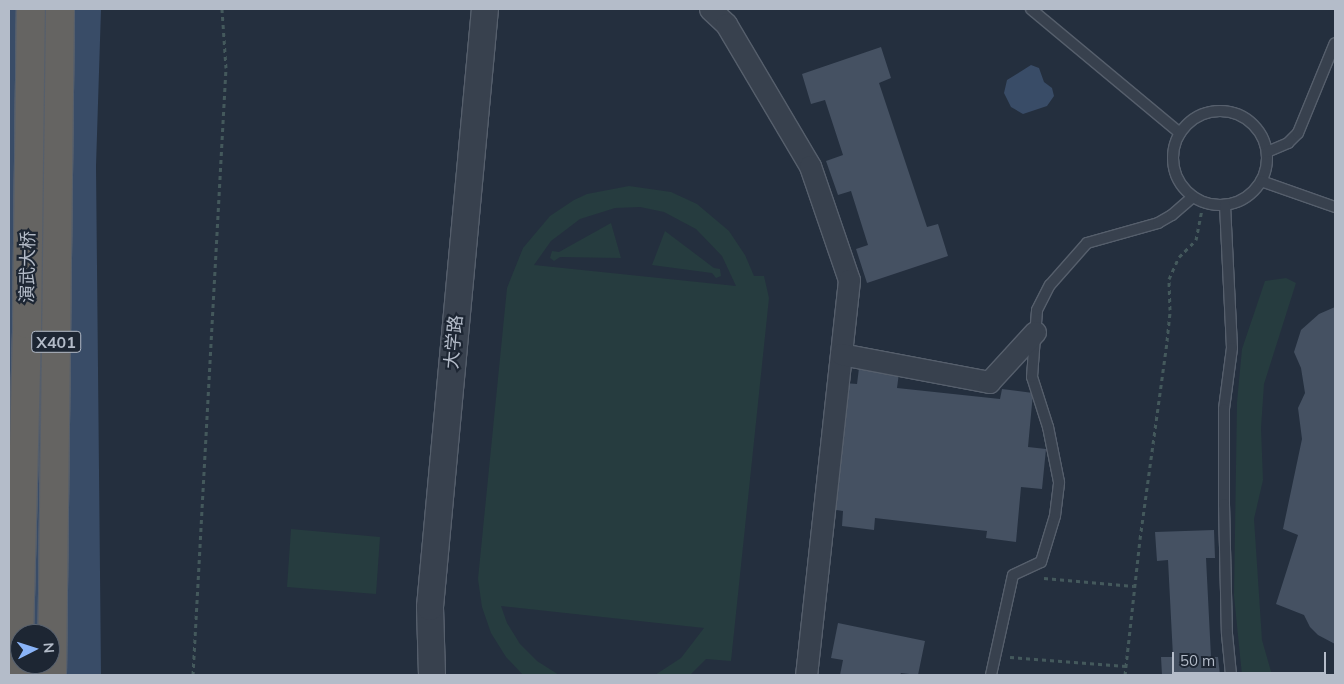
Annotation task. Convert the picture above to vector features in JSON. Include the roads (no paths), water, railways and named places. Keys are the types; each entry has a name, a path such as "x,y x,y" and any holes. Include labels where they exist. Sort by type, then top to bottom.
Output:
{"highway":[{"name":"演武大桥","path":"18,675 27,324 31,9"},
{"name":"演武大桥","path":"52,675 60,9"}],"street":[{"name":"大学路","path":"432,675 430,608 485,9"},
{"path":"710,9 726,24 810,166 849,280 806,675"},
{"path":"841,354 989,382 1035,332"}],"lane":[{"path":"1031,9 1180,133"},
{"path":"1267,152 1288,143 1298,133 1335,43"},
{"path":"1222,111 1238,115 1252,124 1262,136 1267,152 1266,168 1261,181 1252,193 1240,201 1225,205 1204,202 1193,197 1181,184 1174,167 1174,150 1180,133 1191,121 1206,113 1222,111"},
{"path":"1261,181 1335,207"},
{"path":"991,675 1014,575 1041,562 1055,516 1059,482 1048,427 1032,377 1037,310 1050,285 1087,243 1158,223 1172,215 1193,197"},
{"path":"1225,205 1232,348 1224,409 1227,634 1231,675"}],"water":[{"path":"9,9 101,9 96,166 101,675 9,675"},
{"path":"1031,65 1039,68 1044,82 1052,88 1054,96 1047,106 1023,114 1011,107 1004,93 1007,80"}]}
